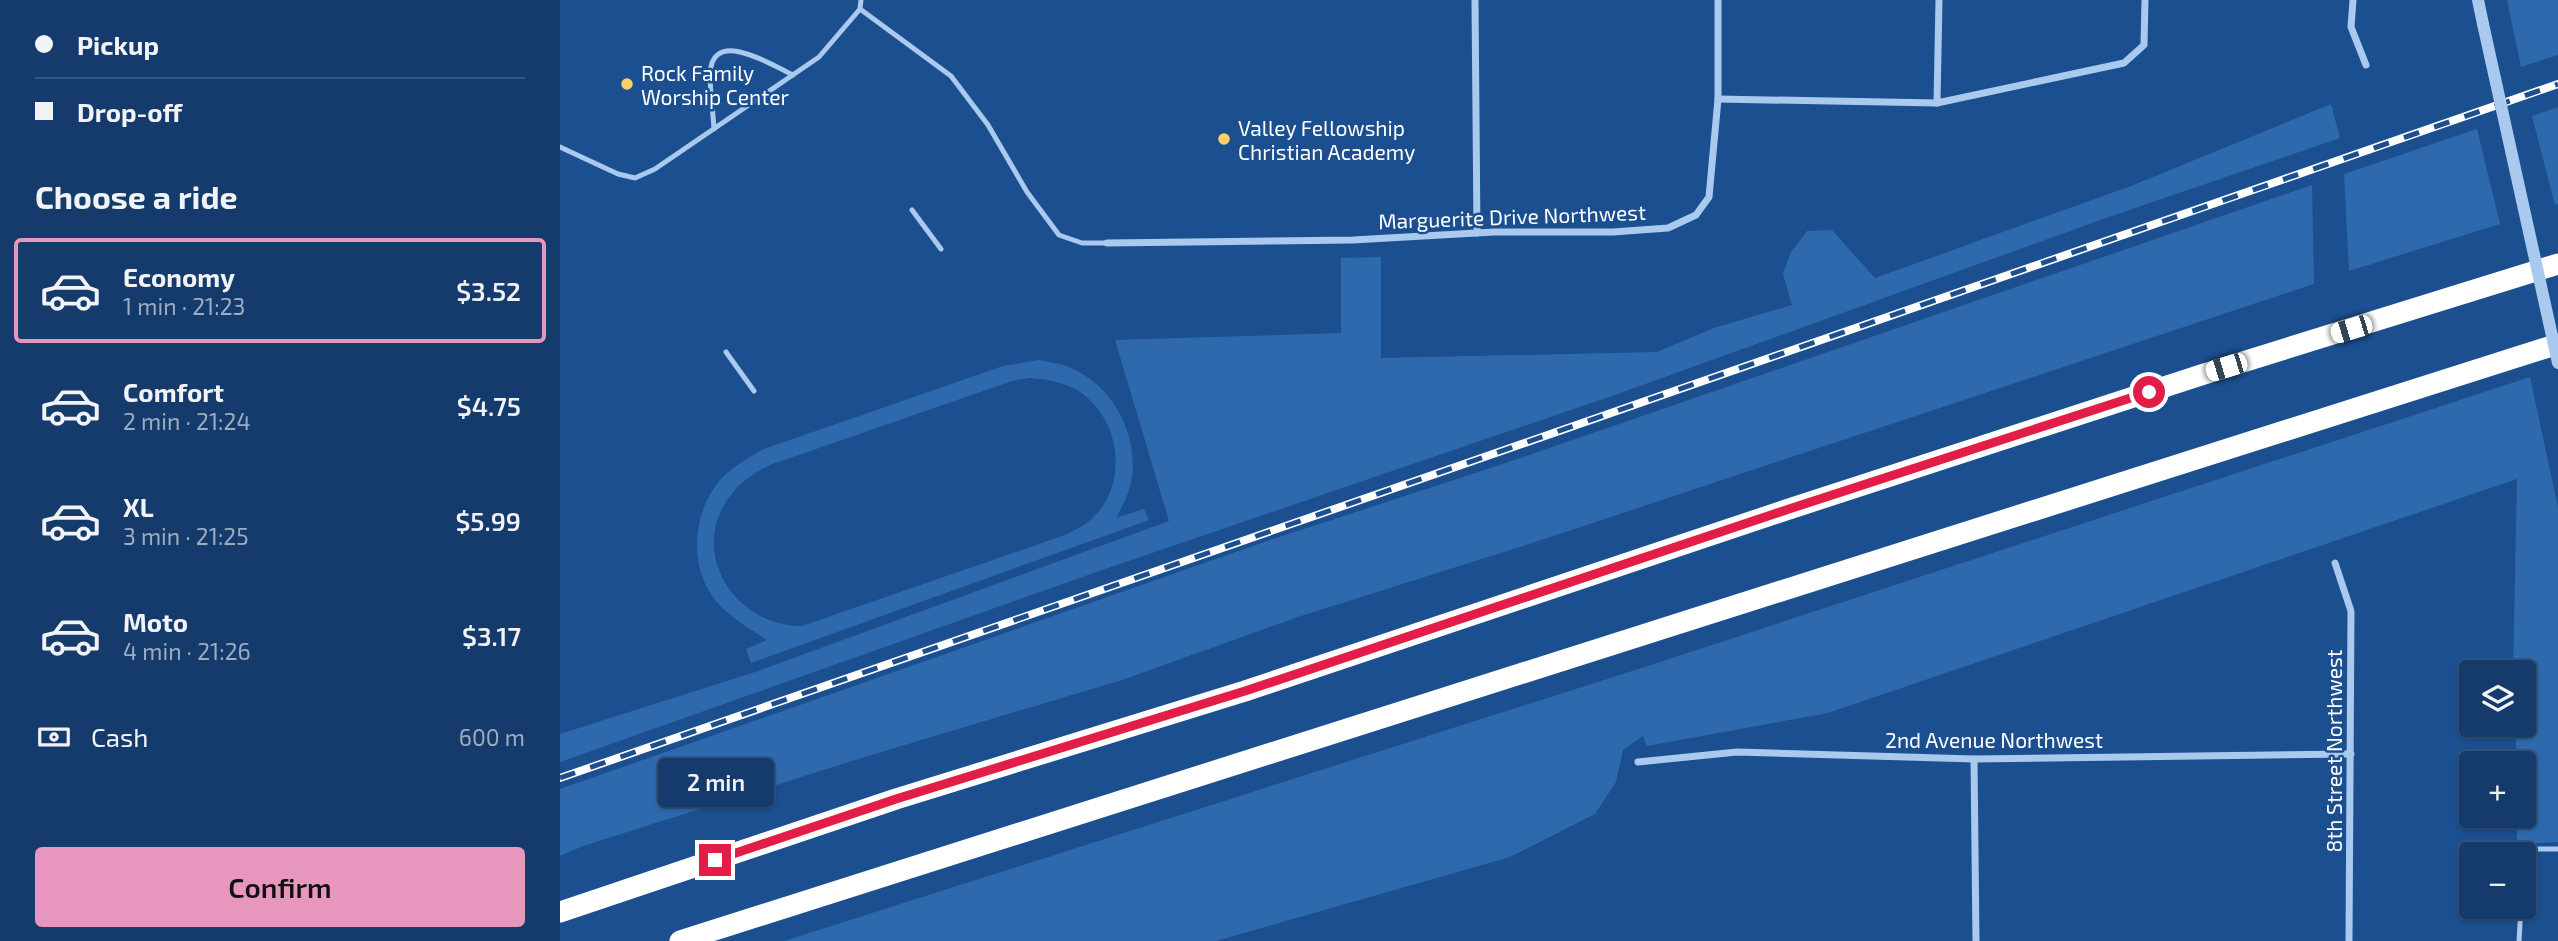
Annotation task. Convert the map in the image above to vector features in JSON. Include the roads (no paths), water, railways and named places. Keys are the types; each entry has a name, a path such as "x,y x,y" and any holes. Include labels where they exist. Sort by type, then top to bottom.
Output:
{"highway":[{"path":"560,912 896,799 1245,691 2201,375 2558,264"},
{"path":"680,941 2558,344"}],"street":[{"path":"1475,0 1477,233"},
{"name":"Marguerite Drive Northwest","path":"1107,243 1353,240 1477,233 1668,228 1696,215 1709,197 1718,99 1718,0"},
{"path":"1937,103 1939,0"},
{"path":"1718,99 1937,103 2124,63 2144,45 2145,0"},
{"path":"2353,0 2351,27 2366,65"},
{"path":"2478,0 2558,363"},
{"name":"8th Street Northwest","path":"2335,564 2351,611 2349,941"},
{"name":"2nd Avenue Northwest","path":"1638,762 1737,752 1974,759 2351,754"},
{"path":"1974,759 1976,941"}],"lane":[{"path":"560,147 618,174 635,178 655,169 819,57 860,9 861,0"},
{"path":"860,9 951,76 988,125 1027,192 1059,235 1082,243 1107,243"},
{"path":"714,129 710,73 713,60 720,52 743,52 793,75"},
{"path":"912,210 942,249"},
{"path":"726,352 754,391"},
{"path":"2536,849 2558,849"},
{"path":"2519,941 2520,919"}],"railway":[{"path":"560,778 2558,84"}],"place":[{"name":"Rock Family Worship Center","path":"627,84"},
{"name":"Valley Fellowship Christian Academy","path":"1224,139"}]}
